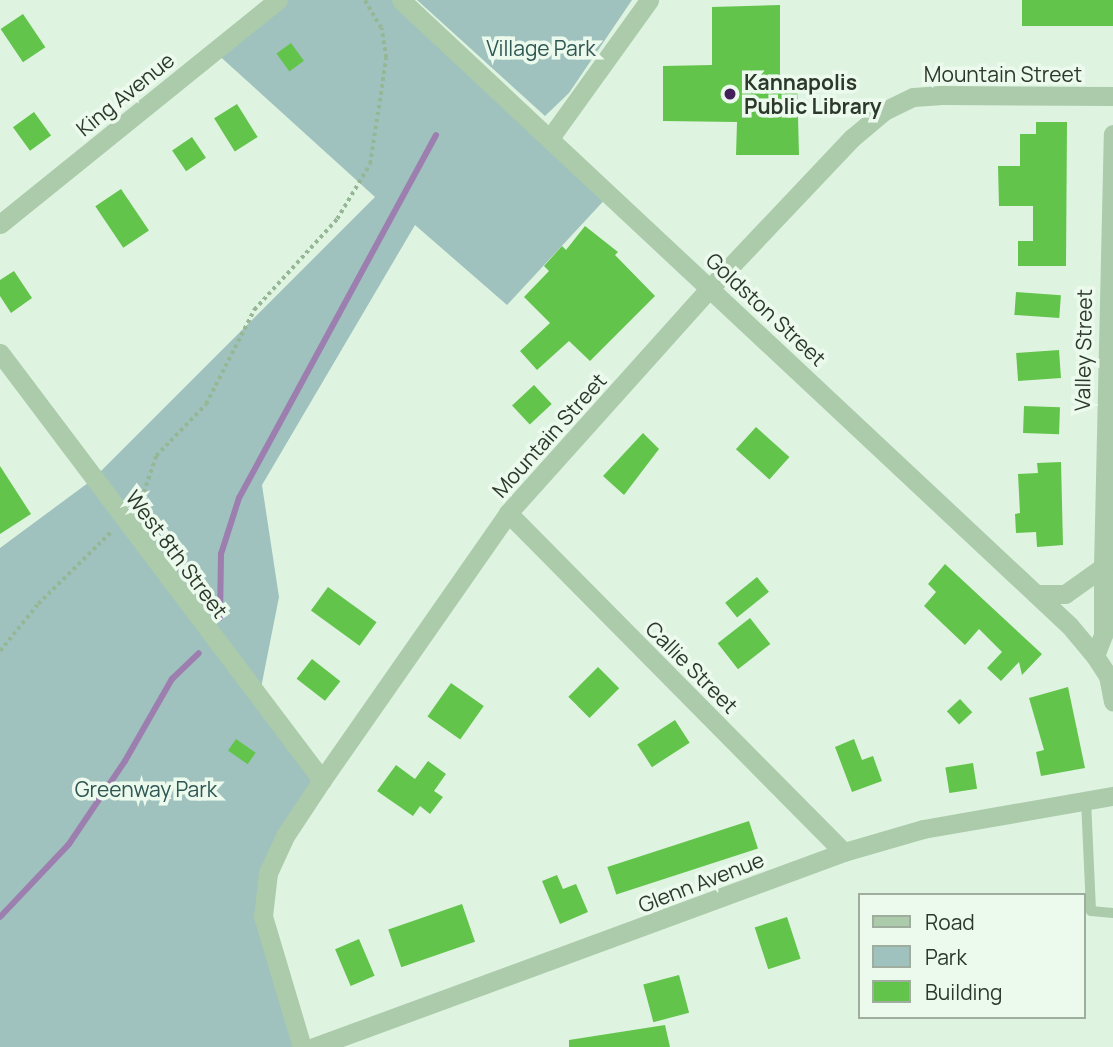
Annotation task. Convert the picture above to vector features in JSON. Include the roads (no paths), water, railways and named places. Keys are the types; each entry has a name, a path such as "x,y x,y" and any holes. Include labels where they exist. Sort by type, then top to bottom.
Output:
{"street":[{"name":"King Avenue","path":"0,224 278,0"},
{"name":"Goldston Street","path":"401,0 1036,594 1094,656"},
{"path":"550,138 649,0"},
{"name":"Mountain Street","path":"302,1047 263,916 268,873 285,836 322,780 508,513 710,288 852,138 884,111 913,97 939,95 1113,96"},
{"name":"Valley Street","path":"1094,656 1103,635 1113,134"},
{"name":"West 8th Street","path":"0,353 123,521 322,780"},
{"name":"Callie Street","path":"508,513 844,852"},
{"path":"1036,594 1065,594 1103,567"},
{"path":"1094,656 1108,676 1113,702"},
{"name":"Glenn Avenue","path":"314,1047 844,852 923,830 1113,796"}],"lane":[{"path":"1086,800 1090,911 1113,913"}],"waterway":[{"path":"220,618 221,554 239,498 436,135"},
{"path":"0,917 69,844 125,761 172,679 199,653"}],"place":[{"name":"Kannapolis Public Library","path":"730,94"}],"park label":[{"name":"Village Park","path":"541,48"},
{"name":"Greenway Park","path":"146,789"}]}
